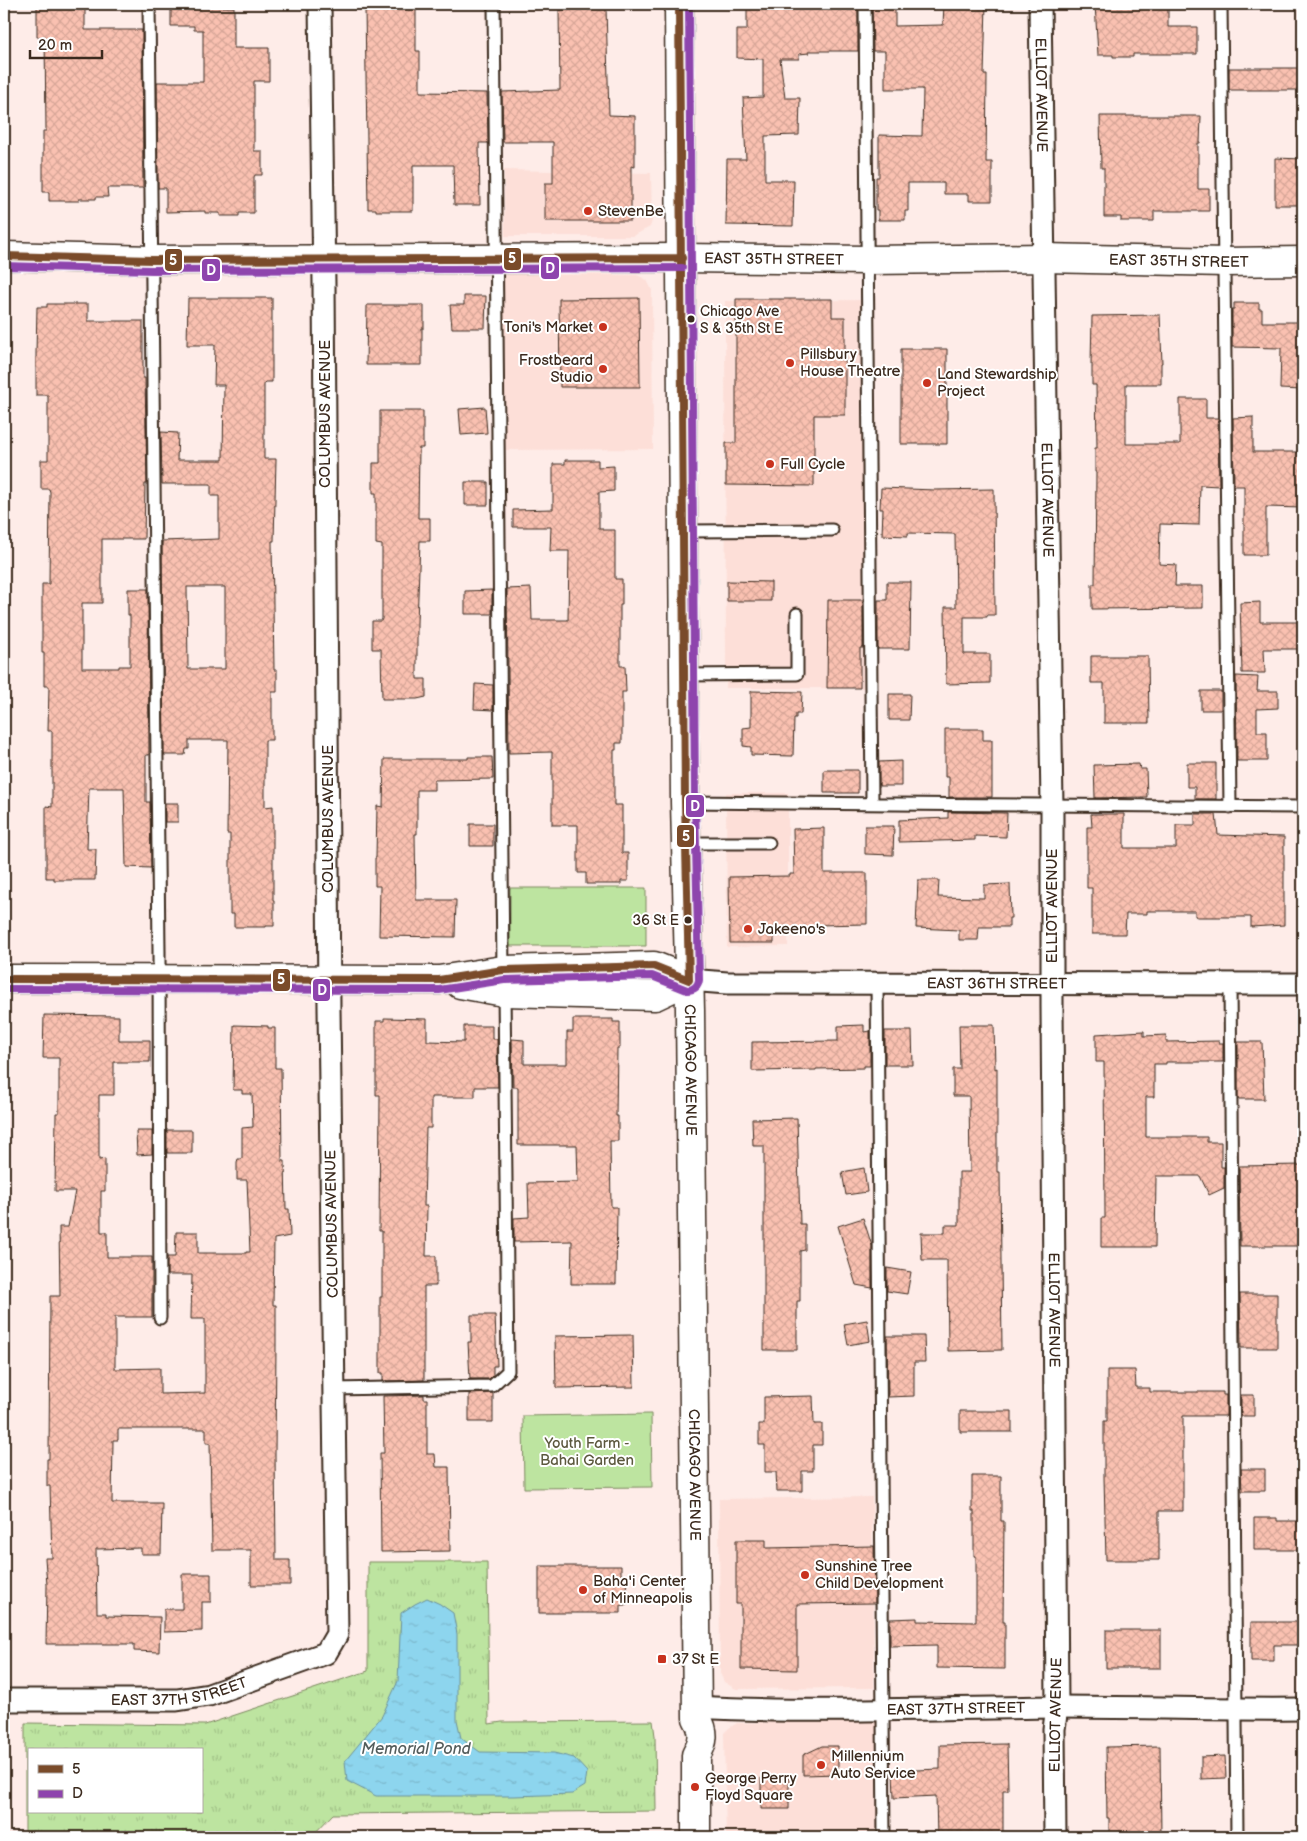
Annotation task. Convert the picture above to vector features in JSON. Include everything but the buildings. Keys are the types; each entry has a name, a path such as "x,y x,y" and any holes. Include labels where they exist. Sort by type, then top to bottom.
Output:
{"street":[{"name":"COLUMBUS AVENUE","path":"320,4 337,1634"},
{"name":"CHICAGO AVENUE","path":"679,4 685,843 689,980 697,1730 696,1837"},
{"name":"ELLIOT AVENUE","path":"1040,4 1052,806 1057,1708 1054,1729 1055,1837"},
{"name":"EAST 35TH STREET","path":"4,256 152,260 682,258 868,260 1044,258 1225,262 1303,261"},
{"name":"EAST 36TH STREET","path":"4,980 503,981 654,966 689,980 726,983 1303,984"},
{"name":"EAST 37TH STREET","path":"4,1700 177,1700 209,1695 326,1653 337,1634"},
{"name":"EAST 37TH STREET","path":"697,1730 732,1710 1303,1709"}],"lane":[{"path":"149,4 159,980 160,1318"},
{"path":"334,1389 492,1386 508,1371 494,4"},
{"path":"865,4 872,802"},
{"path":"1221,4 1230,807"},
{"path":"683,531 832,530"},
{"path":"684,675 797,674 797,614"},
{"path":"685,802 872,802 1052,806 1303,807"},
{"path":"685,843 769,843"},
{"path":"877,983 884,1837"},
{"path":"1230,984 1237,1837"}],"shaded area":[{"path":"504,170 651,173 652,221 650,227 633,236 505,236"},
{"path":"498,274 637,275 647,280 652,290 653,449 500,450"},
{"path":"875,300 876,688 726,688 725,301"},
{"path":"726,793 788,793 788,946 727,947"},
{"path":"872,1497 874,1688 736,1689 724,1682 720,1673 719,1499"},
{"path":"887,1719 886,1837 726,1837 724,1733 729,1728 737,1723"}],"green space":[{"path":"510,888 646,888 646,946 510,946"},
{"name":"Youth Farm - Bahai Garden","path":"651,1414 652,1487 524,1488 523,1416"},
{"path":"368,1562 487,1562 489,1724 502,1722 653,1721 656,1811 333,1814 311,1837 25,1837 25,1723 205,1725 368,1671"}],"water":[{"name":"Memorial Pond","path":"427,1598 453,1613 457,1634 457,1720 461,1738 480,1752 554,1753 574,1758 587,1772 585,1786 572,1794 376,1796 347,1781 345,1761 382,1716 398,1681 401,1613"}],"transit line":[{"name":"5","path":"4,979 439,980 503,970 654,966 689,980 685,802 679,4"},
{"name":"D","path":"4,989 439,990 504,980 652,976 687,990 694,989 697,986 699,980 695,802 689,4"},
{"name":"5","path":"4,256 152,260 682,258"},
{"name":"D","path":"4,266 152,270 682,268"}],"place":[{"name":"StevenBe","path":"588,211"},
{"name":"Chicago Ave S & 35th St E","path":"691,319"},
{"name":"Toni's Market","path":"603,327"},
{"name":"Pillsbury House Theatre","path":"790,363"},
{"name":"Frostbeard Studio","path":"603,369"},
{"name":"Land Stewardship Project","path":"927,383"},
{"name":"Full Cycle","path":"770,464"},
{"name":"36 St E","path":"688,920"},
{"name":"Jakeeno's","path":"748,929"},
{"name":"Sunshine Tree Child Development","path":"805,1575"},
{"name":"Baha'i Center of Minneapolis","path":"583,1590"},
{"name":"37 St E","path":"662,1659"},
{"name":"Millennium Auto Service","path":"821,1765"},
{"name":"George Perry Floyd Square","path":"695,1787"}]}
